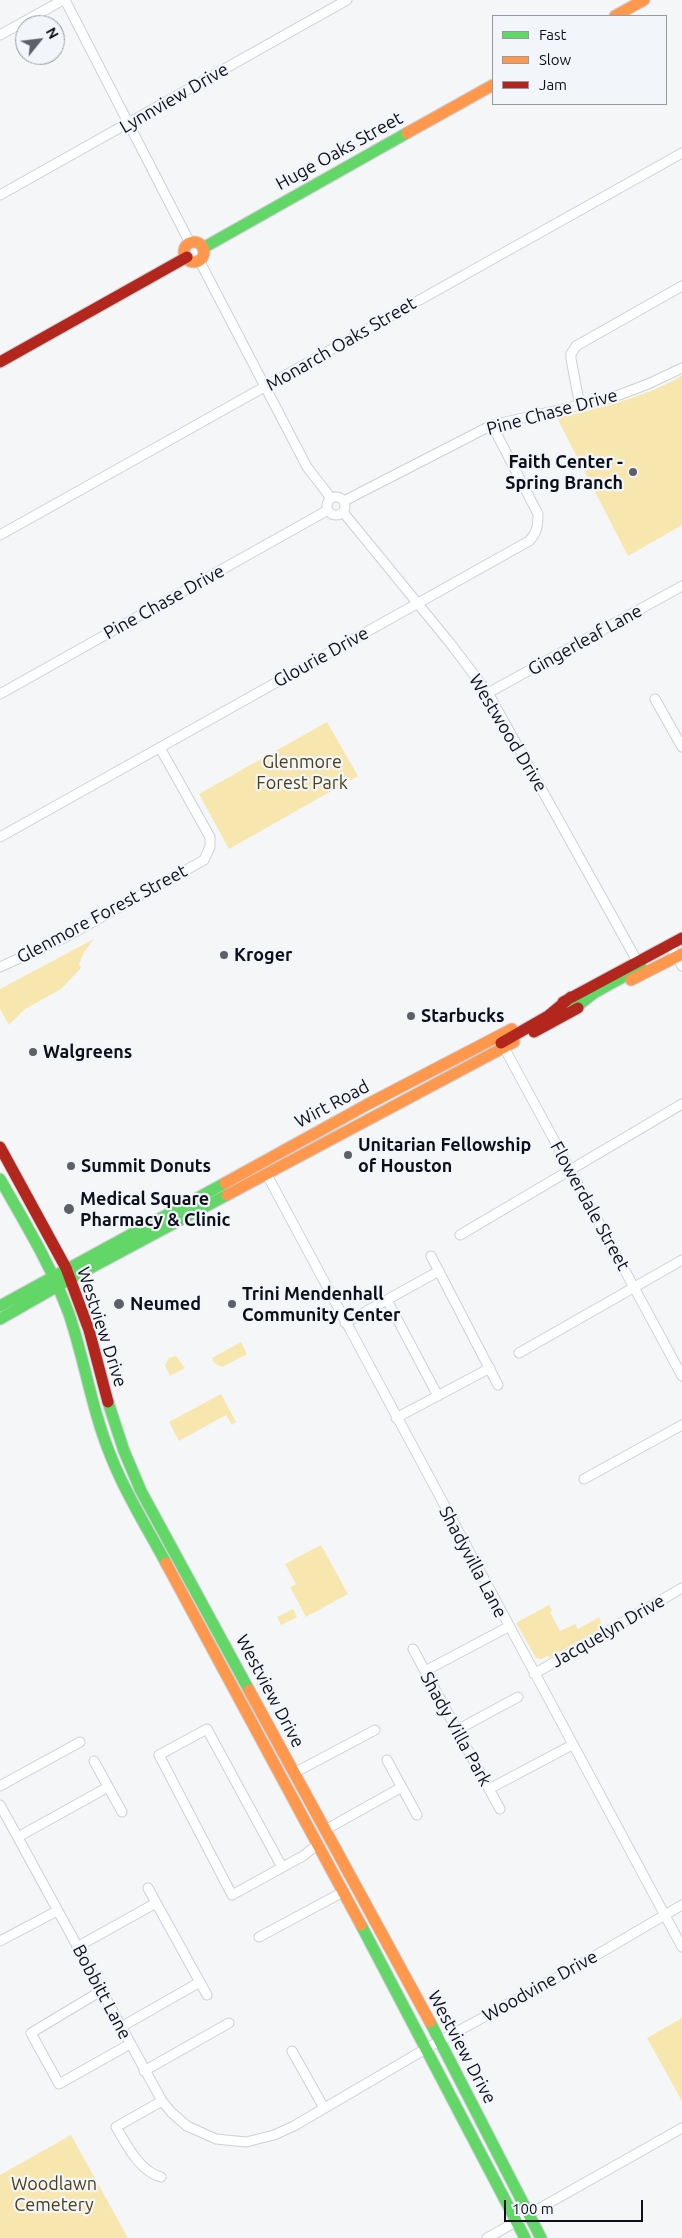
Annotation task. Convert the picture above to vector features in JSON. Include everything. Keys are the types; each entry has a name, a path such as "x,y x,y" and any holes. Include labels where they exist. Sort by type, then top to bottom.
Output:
{"main road":[{"path":"617,15 644,0"},
{"name":"Huge Oaks Street","path":"203,248 492,86"},
{"path":"197,242 203,248 204,255 199,260 192,261 187,257 185,249 190,243 197,242"},
{"path":"0,362 187,257"},
{"path":"641,967 682,938"},
{"path":"501,1042 548,1016 571,997 641,967 680,959"},
{"name":"Wirt Road","path":"0,1306 68,1274 370,1103 570,1012 594,993 641,967"},
{"name":"Wirt Road","path":"68,1274 267,1175 501,1042"},
{"name":"Westview Drive","path":"0,1147 68,1274 89,1330 110,1410 124,1451 141,1491 440,2041 541,2238"},
{"name":"Westview Drive","path":"0,1179 55,1281 71,1323 110,1457 270,1759 427,2048 524,2238"},
{"name":"Wirt Road","path":"0,1319 55,1281"},
{"path":"96,1414 110,1410"},
{"path":"110,1457 124,1451"},
{"path":"191,1611 203,1604"},
{"path":"270,1759 283,1752"},
{"path":"353,1910 365,1903"}],"street":[{"path":"0,35 64,0 190,243"},
{"name":"Lynnview Drive","path":"0,195 347,0"},
{"name":"Monarch Oaks Street","path":"0,535 682,153"},
{"path":"199,260 264,388 307,467 331,498"},
{"path":"580,406 571,359 571,354 576,346 682,286"},
{"name":"Pine Chase Drive","path":"344,500 492,425 580,406 631,391 682,368"},
{"name":"Glourie Drive","path":"0,837 519,548 536,534 538,514 492,425"},
{"path":"339,497 344,500 346,506 343,512 333,514 328,510 327,503 331,498 339,497"},
{"name":"Pine Chase Drive","path":"0,694 328,510"},
{"name":"Westwood Drive","path":"343,512 450,643 488,693 641,967"},
{"name":"Gingerleaf Lane","path":"488,693 682,586"},
{"path":"655,699 682,748"},
{"name":"Glenmore Forest Street","path":"0,967 64,938 204,860 210,847 210,837 160,748"},
{"path":"670,945 680,959"},
{"name":"Flowerdale Street","path":"501,1042 682,1376"},
{"path":"460,1235 682,1104"},
{"name":"Shadyvilla Lane","path":"267,1175 682,1947"},
{"path":"431,1256 498,1385"},
{"path":"520,1353 682,1260"},
{"path":"345,1323 439,1271"},
{"path":"387,1300 438,1396"},
{"path":"396,1418 490,1368"},
{"path":"584,1479 682,1425"},
{"name":"Jacquelyn Drive","path":"534,1674 682,1588"},
{"path":"425,1671 508,1626"},
{"name":"Shady Villa Park","path":"413,1649 500,1809"},
{"path":"457,1730 518,1697"},
{"path":"282,1867 208,1729 159,1755 232,1895 303,1856 317,1845"},
{"path":"294,1773 375,1730"},
{"path":"0,1786 80,1742"},
{"path":"490,1790 572,1745"},
{"path":"388,1760 417,1814"},
{"path":"94,1761 122,1812"},
{"path":"18,1837 108,1787"},
{"path":"325,1830 402,1787"},
{"name":"Bobbitt Lane","path":"0,1805 162,2101 178,2119 196,2131 216,2139 236,2142"},
{"path":"148,1888 207,1995"},
{"path":"259,1937 343,1892"},
{"path":"77,1947 156,1903"},
{"name":"Woodvine Drive","path":"236,2142 255,2141 294,2126 427,2048 576,1968 682,1905"},
{"path":"0,1942 57,1911"},
{"path":"121,2027 200,1982"},
{"path":"101,1992 31,2032 44,2058 59,2084 130,2044"},
{"path":"144,2071 229,2023"},
{"path":"292,2051 324,2108"},
{"path":"161,2177 154,2175 141,2164 116,2127 162,2101"},
{"path":"487,2238 682,2128"}],"green space":[{"name":"Faith Center - Spring Branch","path":"682,376 682,525 628,556 557,418 636,396"},
{"name":"Glenmore Forest Park","path":"327,722 358,776 229,849 199,794"},
{"path":"94,939 84,952 79,965 81,968 61,989 25,1009 9,1025 0,1009 0,989"},
{"path":"241,1342 247,1354 222,1367 214,1363 212,1358"},
{"path":"176,1356 185,1368 170,1376 165,1365 169,1358"},
{"path":"221,1394 236,1422 232,1425 226,1415 179,1441 169,1422"},
{"path":"321,1545 348,1594 306,1617 290,1587 296,1584 285,1564"},
{"path":"549,1605 552,1610 550,1612 560,1631 575,1624 578,1629 599,1617 603,1627 549,1658 548,1656 541,1659 536,1658 516,1623"},
{"path":"293,1609 297,1617 281,1625 277,1617"},
{"path":"682,2018 682,2101 647,2038"},
{"name":"Woodlawn Cemetery","path":"71,2135 128,2238 0,2238 0,2175"}],"traffic: fast":[{"path":"203,248 407,133"},
{"path":"570,1012 594,993 641,967"},
{"path":"0,1179 55,1279 75,1332 105,1441 124,1486 166,1563"},
{"path":"0,1306 225,1183"},
{"path":"0,1319 70,1279 227,1195"},
{"path":"108,1402 124,1451 141,1491 249,1690"},
{"path":"361,1925 525,2238"},
{"path":"430,2022 541,2238"}],"traffic: slow":[{"path":"617,15 644,0"},
{"path":"407,133 492,86"},
{"path":"194,242 201,245 204,252 201,259 194,262 187,259 184,252 187,245 194,242"},
{"path":"631,980 682,954"},
{"path":"225,1183 370,1103 512,1029"},
{"path":"227,1195 514,1042"},
{"path":"166,1563 361,1925"},
{"path":"249,1690 430,2022"}],"traffic: jam":[{"path":"0,362 187,257"},
{"path":"563,1002 682,938"},
{"path":"501,1043 548,1016 571,997"},
{"path":"534,1032 578,1008"},
{"path":"0,1147 66,1268 89,1330 108,1402"}],"place":[{"name":"Faith Center - Spring Branch","path":"633,472"},
{"name":"Kroger","path":"224,955"},
{"name":"Starbucks","path":"411,1016"},
{"name":"Walgreens","path":"33,1052"},
{"name":"Unitarian Fellowship of Houston","path":"348,1155"},
{"name":"Summit Donuts","path":"71,1166"},
{"name":"Medical Square Pharmacy & Clinic","path":"69,1209"},
{"name":"Neumed","path":"119,1304"},
{"name":"Trini Mendenhall Community Center","path":"232,1304"}]}
